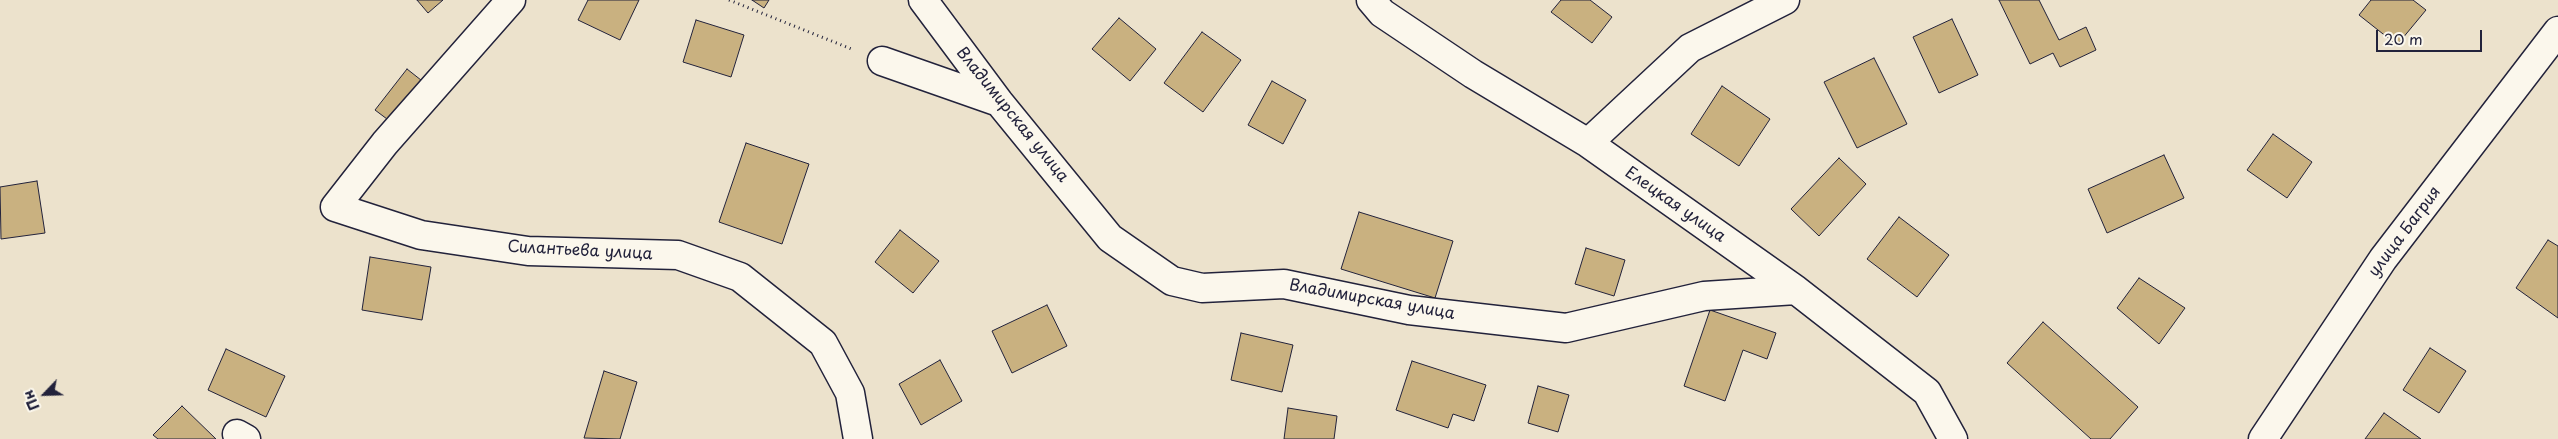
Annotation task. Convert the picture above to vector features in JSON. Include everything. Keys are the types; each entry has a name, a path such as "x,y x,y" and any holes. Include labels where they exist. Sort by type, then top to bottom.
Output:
{"street":[{"name":"Силантьева улица","path":"511,0 385,143 335,207 421,235 528,251 678,255 740,277 823,343 850,393 858,439"},
{"name":"Владимирская улица","path":"924,0 999,102 1110,238 1172,281 1202,288 1284,284 1409,310 1566,328 1704,296 1796,290"},
{"name":"Елецкая улица","path":"1371,0 1382,13 1464,69 1588,144 1796,290 1927,392 1953,439"},
{"path":"1588,144 1690,48 1785,0"},
{"name":"улица Багрия","path":"2263,439 2383,259 2558,31"},
{"path":"882,61 999,102"}],"path":[{"path":"728,0 882,61"}],"building":[{"path":"417,0 443,0 428,13"},
{"path":"588,0 639,0 620,40 578,20"},
{"path":"752,0 769,0 764,8"},
{"path":"1561,0 1590,0 1612,17 1592,43 1551,12"},
{"path":"1999,0 2039,0 2059,40 2086,27 2096,50 2060,67 2053,53 2030,64"},
{"path":"2371,0 2413,0 2426,10 2397,45 2359,15"},
{"path":"1119,18 1156,49 1130,81 1092,49"},
{"path":"1952,19 1978,75 1939,93 1913,37"},
{"path":"696,20 744,35 731,77 683,62"},
{"path":"1202,32 1241,60 1203,112 1164,83"},
{"path":"1874,58 1907,124 1857,148 1824,82"},
{"path":"407,69 426,84 395,125 375,110"},
{"path":"1272,81 1306,100 1283,144 1248,125"},
{"path":"1722,86 1770,119 1739,166 1691,134"},
{"path":"2273,134 2312,162 2287,198 2247,170"},
{"path":"746,143 809,164 782,244 719,222"},
{"path":"2164,155 2184,198 2107,233 2088,189"},
{"path":"1839,158 1866,184 1819,236 1791,209"},
{"path":"37,181 45,233 1,239 0,187"},
{"path":"1359,212 1453,241 1435,298 1341,269"},
{"path":"1899,217 1949,255 1917,297 1867,259"},
{"path":"900,230 939,261 913,293 875,262"},
{"path":"2548,240 2558,246 2558,318 2516,288"},
{"path":"1586,248 1625,260 1614,296 1575,284"},
{"path":"370,257 431,267 422,320 362,310"},
{"path":"2139,278 2185,308 2159,344 2117,308"},
{"path":"1047,305 1067,346 1012,373 992,331"},
{"path":"1710,310 1776,333 1767,359 1743,350 1725,401 1684,386"},
{"path":"2043,322 2138,407 2110,439 2091,439 2007,363"},
{"path":"1241,333 1293,345 1282,392 1231,380"},
{"path":"2430,348 2466,371 2439,413 2403,390"},
{"path":"226,349 285,376 266,417 208,390"},
{"path":"940,360 962,401 921,425 899,384"},
{"path":"1412,361 1486,385 1474,421 1453,414 1448,428 1396,410"},
{"path":"604,371 637,382 620,439 584,438"},
{"path":"1538,386 1569,395 1558,432 1528,423"},
{"path":"182,406 216,439 158,439 153,435"},
{"path":"1288,408 1337,416 1334,439 1284,439"},
{"path":"2384,413 2421,439 2365,439"}]}
